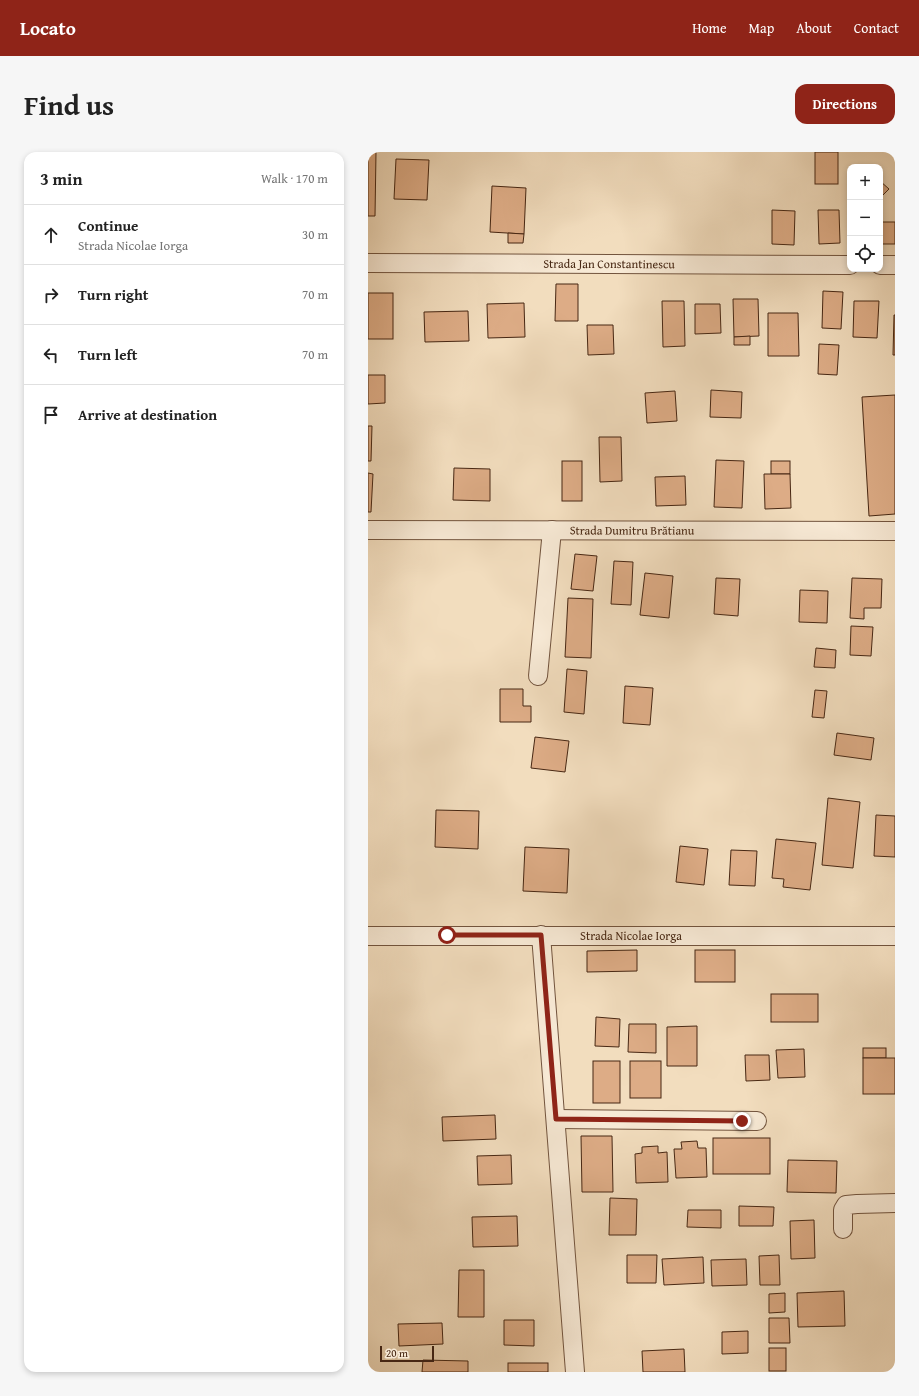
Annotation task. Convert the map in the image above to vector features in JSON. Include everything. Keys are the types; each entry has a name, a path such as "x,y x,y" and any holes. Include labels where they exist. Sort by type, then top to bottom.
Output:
{"street":[{"name":"Strada Jan Constantinescu","path":"368,263 847,265"},
{"path":"883,265 895,266"},
{"name":"Strada Dumitru Brătianu","path":"368,530 895,531"},
{"path":"538,676 552,530"},
{"path":"541,935 575,1372"},
{"name":"Strada Nicolae Iorga","path":"368,936 895,936"},
{"path":"556,1119 757,1121"},
{"path":"844,1229 844,1210 846,1205 895,1203"}],"building":[{"path":"368,152 376,152 375,216 368,216"},
{"path":"815,152 838,152 838,184 815,184"},
{"path":"396,159 429,160 427,200 394,199"},
{"path":"883,184 889,189 883,195"},
{"path":"492,186 526,188 524,234 490,232"},
{"path":"772,210 795,211 794,245 772,244"},
{"path":"818,210 839,210 840,243 819,244"},
{"path":"883,222 895,222 895,244 883,244"},
{"path":"508,233 524,234 523,243 508,243"},
{"path":"556,284 578,284 578,321 555,321"},
{"path":"823,291 843,292 841,329 822,328"},
{"path":"368,293 393,293 393,339 368,339"},
{"path":"733,299 758,299 759,336 734,337"},
{"path":"662,301 684,301 685,346 663,347"},
{"path":"854,301 879,301 877,338 853,337"},
{"path":"524,303 525,337 488,338 487,304"},
{"path":"695,304 720,304 721,333 695,334"},
{"path":"468,311 469,341 425,342 424,312"},
{"path":"768,313 798,313 799,356 768,356"},
{"path":"894,315 895,355 893,355"},
{"path":"587,325 613,325 614,354 588,355"},
{"path":"750,336 750,345 734,345 734,337"},
{"path":"819,344 839,345 837,375 818,374"},
{"path":"368,375 385,375 385,403 368,404"},
{"path":"711,390 742,392 741,418 710,417"},
{"path":"675,391 677,421 647,423 645,393"},
{"path":"895,395 895,514 869,516 862,397"},
{"path":"368,426 372,426 371,461 368,461"},
{"path":"599,437 621,437 622,481 600,482"},
{"path":"716,460 744,461 742,508 714,507"},
{"path":"562,461 582,461 582,501 562,501"},
{"path":"771,461 790,461 790,474 771,474"},
{"path":"454,468 490,469 490,501 453,500"},
{"path":"368,473 373,474 371,512 368,512"},
{"path":"764,474 790,474 791,508 765,509"},
{"path":"685,476 686,505 656,506 655,477"},
{"path":"575,554 597,556 593,591 571,589"},
{"path":"614,561 633,562 631,605 611,604"},
{"path":"645,573 673,576 669,618 640,615"},
{"path":"716,578 740,579 738,616 714,614"},
{"path":"852,578 882,579 881,608 864,608 864,619 850,618"},
{"path":"800,590 828,591 827,623 799,622"},
{"path":"568,598 593,599 591,658 565,657"},
{"path":"851,626 873,627 871,656 850,655"},
{"path":"816,648 836,650 835,668 814,667"},
{"path":"567,669 587,671 584,714 564,712"},
{"path":"625,686 653,688 650,725 623,723"},
{"path":"500,689 523,689 523,706 531,706 531,722 500,722"},
{"path":"815,690 827,691 824,718 812,717"},
{"path":"837,733 874,738 871,760 834,755"},
{"path":"535,737 569,741 565,772 531,768"},
{"path":"828,798 860,802 853,868 822,865"},
{"path":"436,810 479,811 478,849 435,847"},
{"path":"876,815 895,816 895,857 874,856"},
{"path":"776,839 816,843 810,890 783,887 784,879 772,878"},
{"path":"680,846 708,849 704,885 676,882"},
{"path":"525,847 569,849 567,893 523,891"},
{"path":"731,850 757,851 755,886 729,885"},
{"path":"637,950 637,971 587,972 587,951"},
{"path":"695,950 735,950 735,982 695,982"},
{"path":"771,994 818,994 818,1022 771,1022"},
{"path":"596,1017 620,1019 619,1047 595,1046"},
{"path":"629,1024 656,1024 656,1053 628,1052"},
{"path":"697,1026 697,1066 667,1066 667,1027"},
{"path":"863,1048 886,1048 886,1058 863,1058"},
{"path":"804,1049 805,1077 778,1078 776,1050"},
{"path":"745,1055 769,1055 770,1080 746,1081"},
{"path":"863,1058 895,1058 895,1094 863,1094"},
{"path":"593,1061 620,1061 620,1103 593,1103"},
{"path":"630,1061 661,1061 661,1098 630,1098"},
{"path":"495,1115 496,1139 443,1141 442,1117"},
{"path":"581,1136 612,1136 613,1192 582,1192"},
{"path":"713,1138 770,1138 770,1174 713,1174"},
{"path":"697,1141 698,1148 706,1148 707,1177 676,1178 674,1149 682,1149 681,1142"},
{"path":"658,1146 658,1153 667,1152 668,1182 636,1183 635,1154 642,1153 642,1147"},
{"path":"511,1155 512,1184 478,1185 477,1156"},
{"path":"788,1160 837,1161 836,1193 787,1192"},
{"path":"610,1198 637,1199 636,1235 609,1235"},
{"path":"739,1206 774,1207 773,1226 739,1226"},
{"path":"688,1210 721,1210 721,1228 687,1227"},
{"path":"517,1216 518,1246 473,1247 472,1217"},
{"path":"814,1220 815,1258 791,1259 790,1221"},
{"path":"627,1255 657,1255 656,1283 627,1283"},
{"path":"779,1255 780,1285 760,1285 759,1256"},
{"path":"703,1257 704,1283 664,1285 662,1259"},
{"path":"746,1259 747,1285 712,1286 711,1260"},
{"path":"459,1270 484,1270 484,1317 458,1317"},
{"path":"844,1291 845,1326 798,1327 797,1293"},
{"path":"785,1293 785,1312 769,1313 769,1294"},
{"path":"769,1318 789,1318 790,1343 769,1343"},
{"path":"504,1320 534,1320 534,1346 504,1345"},
{"path":"442,1323 443,1344 399,1346 398,1324"},
{"path":"748,1331 748,1353 722,1354 722,1332"},
{"path":"769,1348 786,1348 786,1371 769,1371"},
{"path":"684,1349 685,1372 643,1372 642,1351"},
{"path":"423,1360 468,1361 468,1372 422,1372"},
{"path":"508,1363 548,1363 548,1372 508,1372"}],"route":[{"path":"447,935 541,935 556,1119 742,1121"}]}
